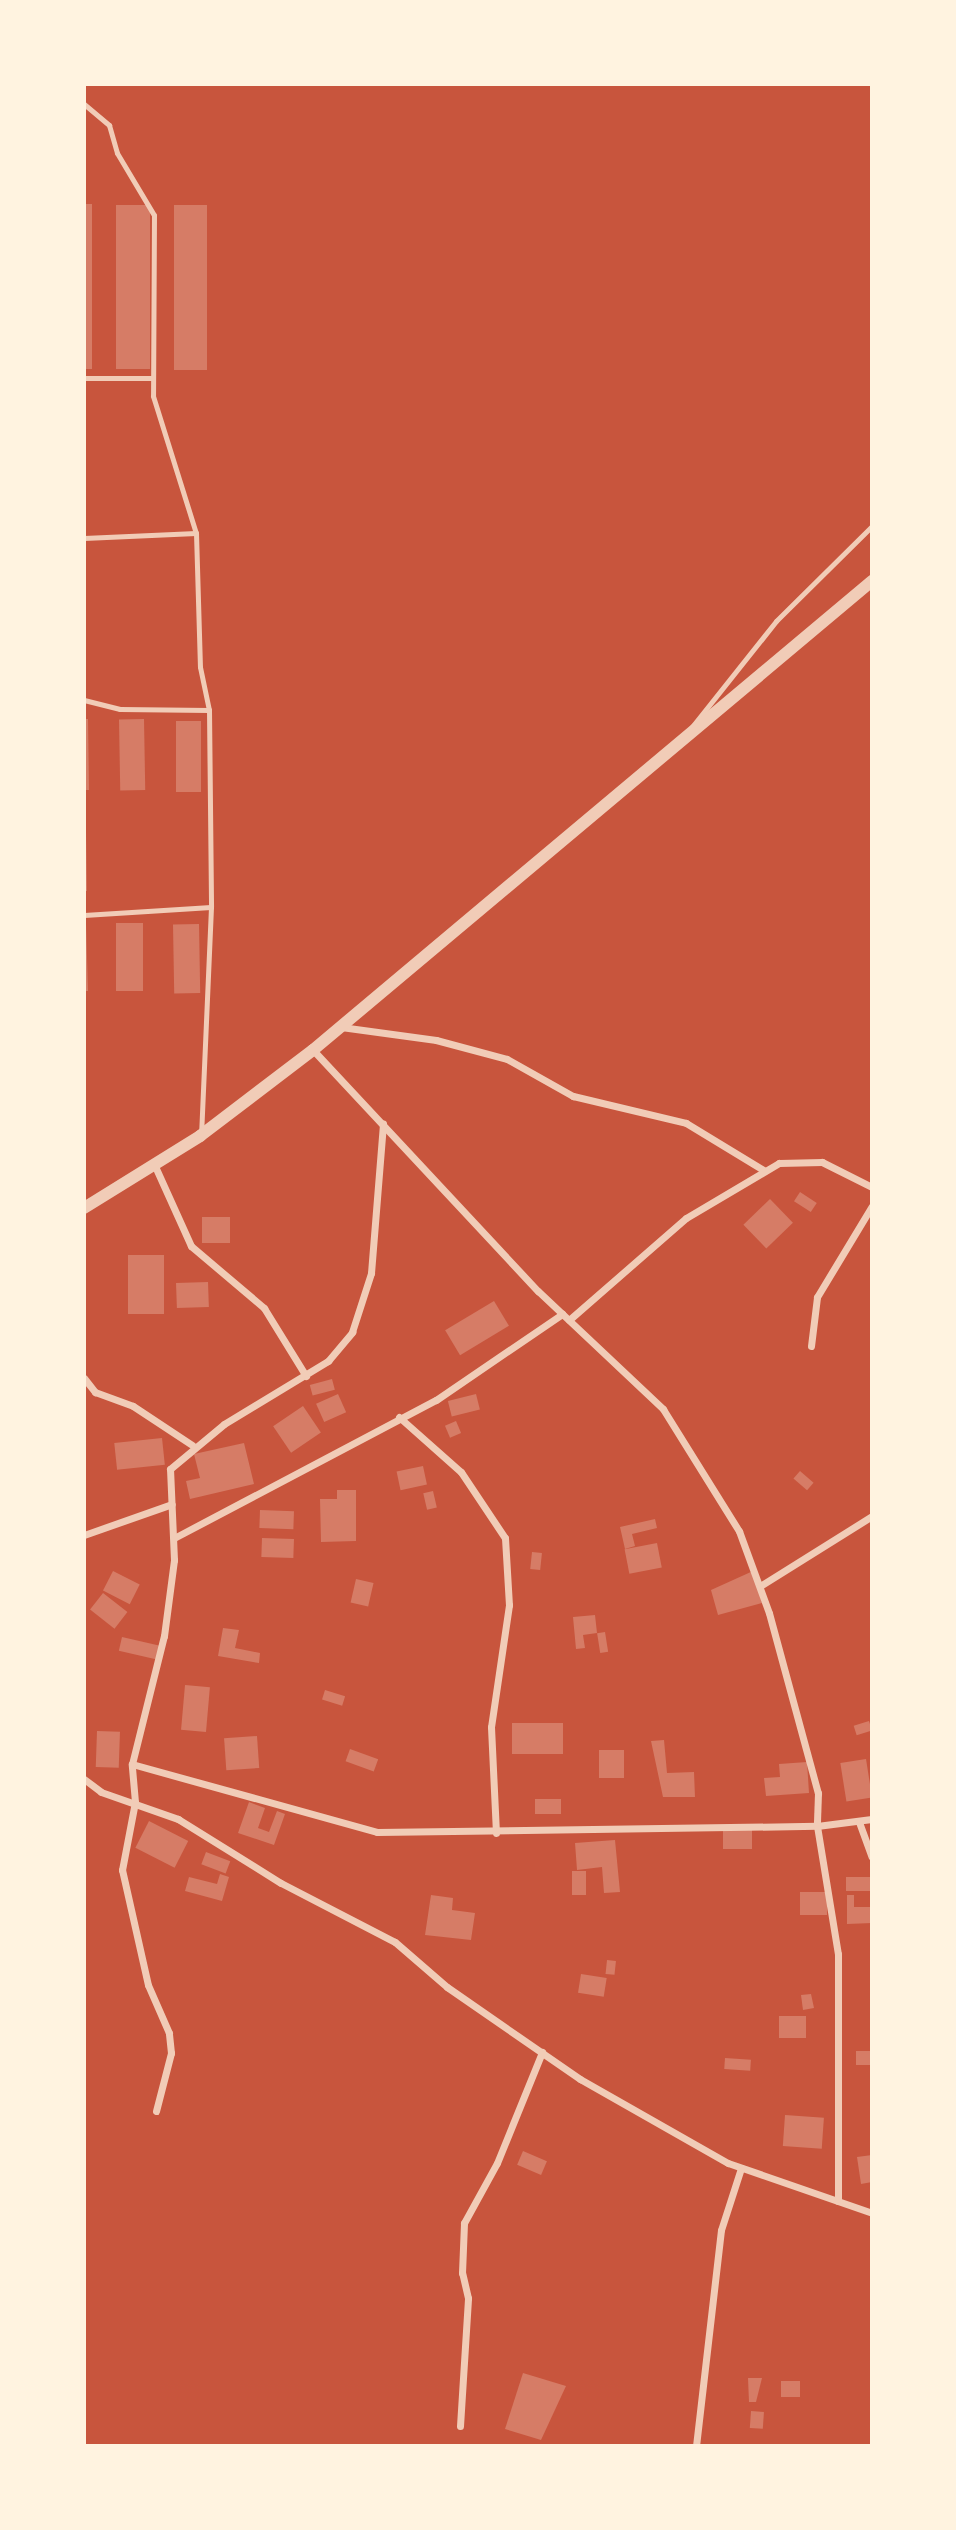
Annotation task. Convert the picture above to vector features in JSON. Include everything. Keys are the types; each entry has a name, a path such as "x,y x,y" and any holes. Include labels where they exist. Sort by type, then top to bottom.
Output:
{"street":[{"path":"84,1208 200,1136 313,1050 872,581"},
{"path":"340,1027 436,1040 507,1059 573,1096 686,1123 765,1171"},
{"path":"313,1050 562,1314 685,1438 739,1531 760,1586 818,1793 817,1826 838,1954 838,2201"},
{"path":"156,2111 171,2053 122,1870 135,1802 132,1764 164,1636 174,1538 170,1469 192,1446 328,1361 352,1332 372,1273 383,1123"},
{"path":"569,1320 686,1218 765,1171 800,1160 822,1162 872,1187"},
{"path":"155,1164 191,1246 264,1308 306,1376"},
{"path":"811,1346 817,1297 872,1206"},
{"path":"174,1538 399,1417 436,1400 562,1314"},
{"path":"84,1378 95,1392 133,1406 192,1446"},
{"path":"399,1417 461,1472 505,1538 509,1605 491,1727 496,1833"},
{"path":"84,1535 172,1504"},
{"path":"760,1586 872,1516"},
{"path":"132,1764 377,1832 496,1833 817,1826 872,1819"},
{"path":"84,1779 101,1792 178,1819 281,1883 395,1942 542,2052 741,2168 872,2213"},
{"path":"859,1822 872,1857"},
{"path":"460,2426 468,2298 462,2273 464,2223 497,2163 542,2052"},
{"path":"696,2446 721,2230 741,2168"}],"lane":[{"path":"84,104 109,125 117,153 155,215 152,378 159,425 196,533 200,667 209,710 211,907 200,1136"},
{"path":"84,377 152,378"},
{"path":"684,739 711,694 776,621 872,526"},
{"path":"84,538 196,533"},
{"path":"84,700 120,709 209,710"},
{"path":"84,915 211,907"}],"building":[{"path":"84,204 92,204 92,369 84,369"},
{"path":"116,205 150,205 150,369 116,369"},
{"path":"174,205 207,205 207,370 174,370"},
{"path":"84,719 88,719 89,790 84,790"},
{"path":"119,719 144,719 145,790 120,790"},
{"path":"176,721 201,721 201,792 176,792"},
{"path":"86,832 87,891 84,891"},
{"path":"86,923 88,991 84,991"},
{"path":"116,923 143,923 143,991 116,991"},
{"path":"173,924 199,924 200,993 174,993"},
{"path":"800,1192 817,1203 811,1212 794,1201"},
{"path":"770,1199 793,1223 766,1248 743,1225"},
{"path":"202,1217 230,1217 230,1243 202,1243"},
{"path":"128,1255 164,1255 164,1314 128,1314"},
{"path":"208,1282 209,1307 177,1308 176,1283"},
{"path":"494,1301 509,1326 460,1355 445,1330"},
{"path":"332,1379 335,1390 313,1396 310,1385"},
{"path":"338,1394 346,1412 324,1422 316,1404"},
{"path":"476,1394 480,1410 452,1417 448,1401"},
{"path":"303,1406 321,1433 291,1453 273,1426"},
{"path":"456,1421 461,1433 450,1438 445,1426"},
{"path":"162,1438 165,1465 117,1470 114,1443"},
{"path":"244,1443 254,1484 190,1499 186,1481 200,1478 194,1454"},
{"path":"423,1466 427,1485 401,1490 397,1472"},
{"path":"800,1471 814,1483 807,1490 793,1479"},
{"path":"337,1490 356,1490 356,1541 321,1542 320,1499 337,1499"},
{"path":"433,1491 437,1508 427,1510 423,1493"},
{"path":"260,1510 294,1511 293,1529 259,1528"},
{"path":"655,1519 657,1528 632,1534 635,1546 625,1549 620,1527"},
{"path":"262,1538 294,1539 293,1558 261,1557"},
{"path":"657,1543 662,1568 629,1574 625,1549"},
{"path":"532,1552 542,1553 540,1570 530,1569"},
{"path":"113,1571 140,1585 130,1604 103,1591"},
{"path":"753,1571 762,1603 718,1615 711,1590"},
{"path":"356,1579 374,1583 368,1606 351,1602"},
{"path":"103,1593 127,1612 114,1629 90,1610"},
{"path":"595,1615 597,1633 583,1635 585,1648 576,1649 573,1617"},
{"path":"223,1628 239,1630 235,1648 260,1653 259,1663 218,1656"},
{"path":"605,1632 608,1652 600,1653 597,1633"},
{"path":"122,1637 160,1646 157,1659 119,1651"},
{"path":"185,1685 210,1687 206,1732 181,1730"},
{"path":"325,1690 345,1696 342,1706 322,1700"},
{"path":"869,1721 872,1731 857,1735 854,1726"},
{"path":"512,1723 563,1723 563,1754 512,1754"},
{"path":"97,1731 120,1732 119,1768 96,1767"},
{"path":"257,1736 259,1768 226,1770 224,1738"},
{"path":"664,1740 667,1773 694,1772 695,1797 663,1797 651,1741"},
{"path":"350,1749 378,1759 374,1771 346,1761"},
{"path":"599,1750 624,1750 624,1778 599,1778"},
{"path":"866,1759 872,1798 846,1802 840,1763"},
{"path":"807,1762 809,1793 766,1796 764,1778 780,1777 779,1764"},
{"path":"535,1799 561,1799 561,1814 535,1814"},
{"path":"249,1802 265,1808 258,1828 269,1832 277,1811 285,1814 274,1845 238,1833"},
{"path":"149,1821 188,1841 175,1868 135,1848"},
{"path":"723,1828 752,1828 752,1849 723,1849"},
{"path":"615,1840 620,1892 604,1893 602,1867 577,1870 575,1843"},
{"path":"206,1852 230,1861 226,1873 201,1864"},
{"path":"572,1871 586,1871 586,1895 572,1895"},
{"path":"220,1874 229,1877 222,1901 185,1891 189,1877 217,1884"},
{"path":"846,1877 871,1877 871,1891 846,1891"},
{"path":"800,1892 827,1892 827,1915 800,1915"},
{"path":"431,1895 453,1898 452,1910 475,1913 471,1940 425,1935"},
{"path":"847,1895 854,1895 854,1907 872,1907 872,1923 847,1924"},
{"path":"607,1960 616,1961 614,1975 606,1974"},
{"path":"581,1974 607,1978 604,1997 578,1993"},
{"path":"811,1994 814,2008 803,2010 801,1995"},
{"path":"779,2016 806,2016 806,2038 779,2038"},
{"path":"856,2051 872,2051 872,2065 856,2065"},
{"path":"725,2058 751,2060 750,2071 724,2069"},
{"path":"785,2115 824,2118 822,2149 783,2146"},
{"path":"523,2151 547,2161 541,2175 517,2165"},
{"path":"872,2155 872,2182 861,2184 857,2157"},
{"path":"523,2373 566,2386 541,2440 505,2429"},
{"path":"748,2378 762,2378 756,2402 749,2402"},
{"path":"781,2381 800,2381 800,2397 781,2397"},
{"path":"751,2411 764,2412 763,2429 750,2428"}]}
